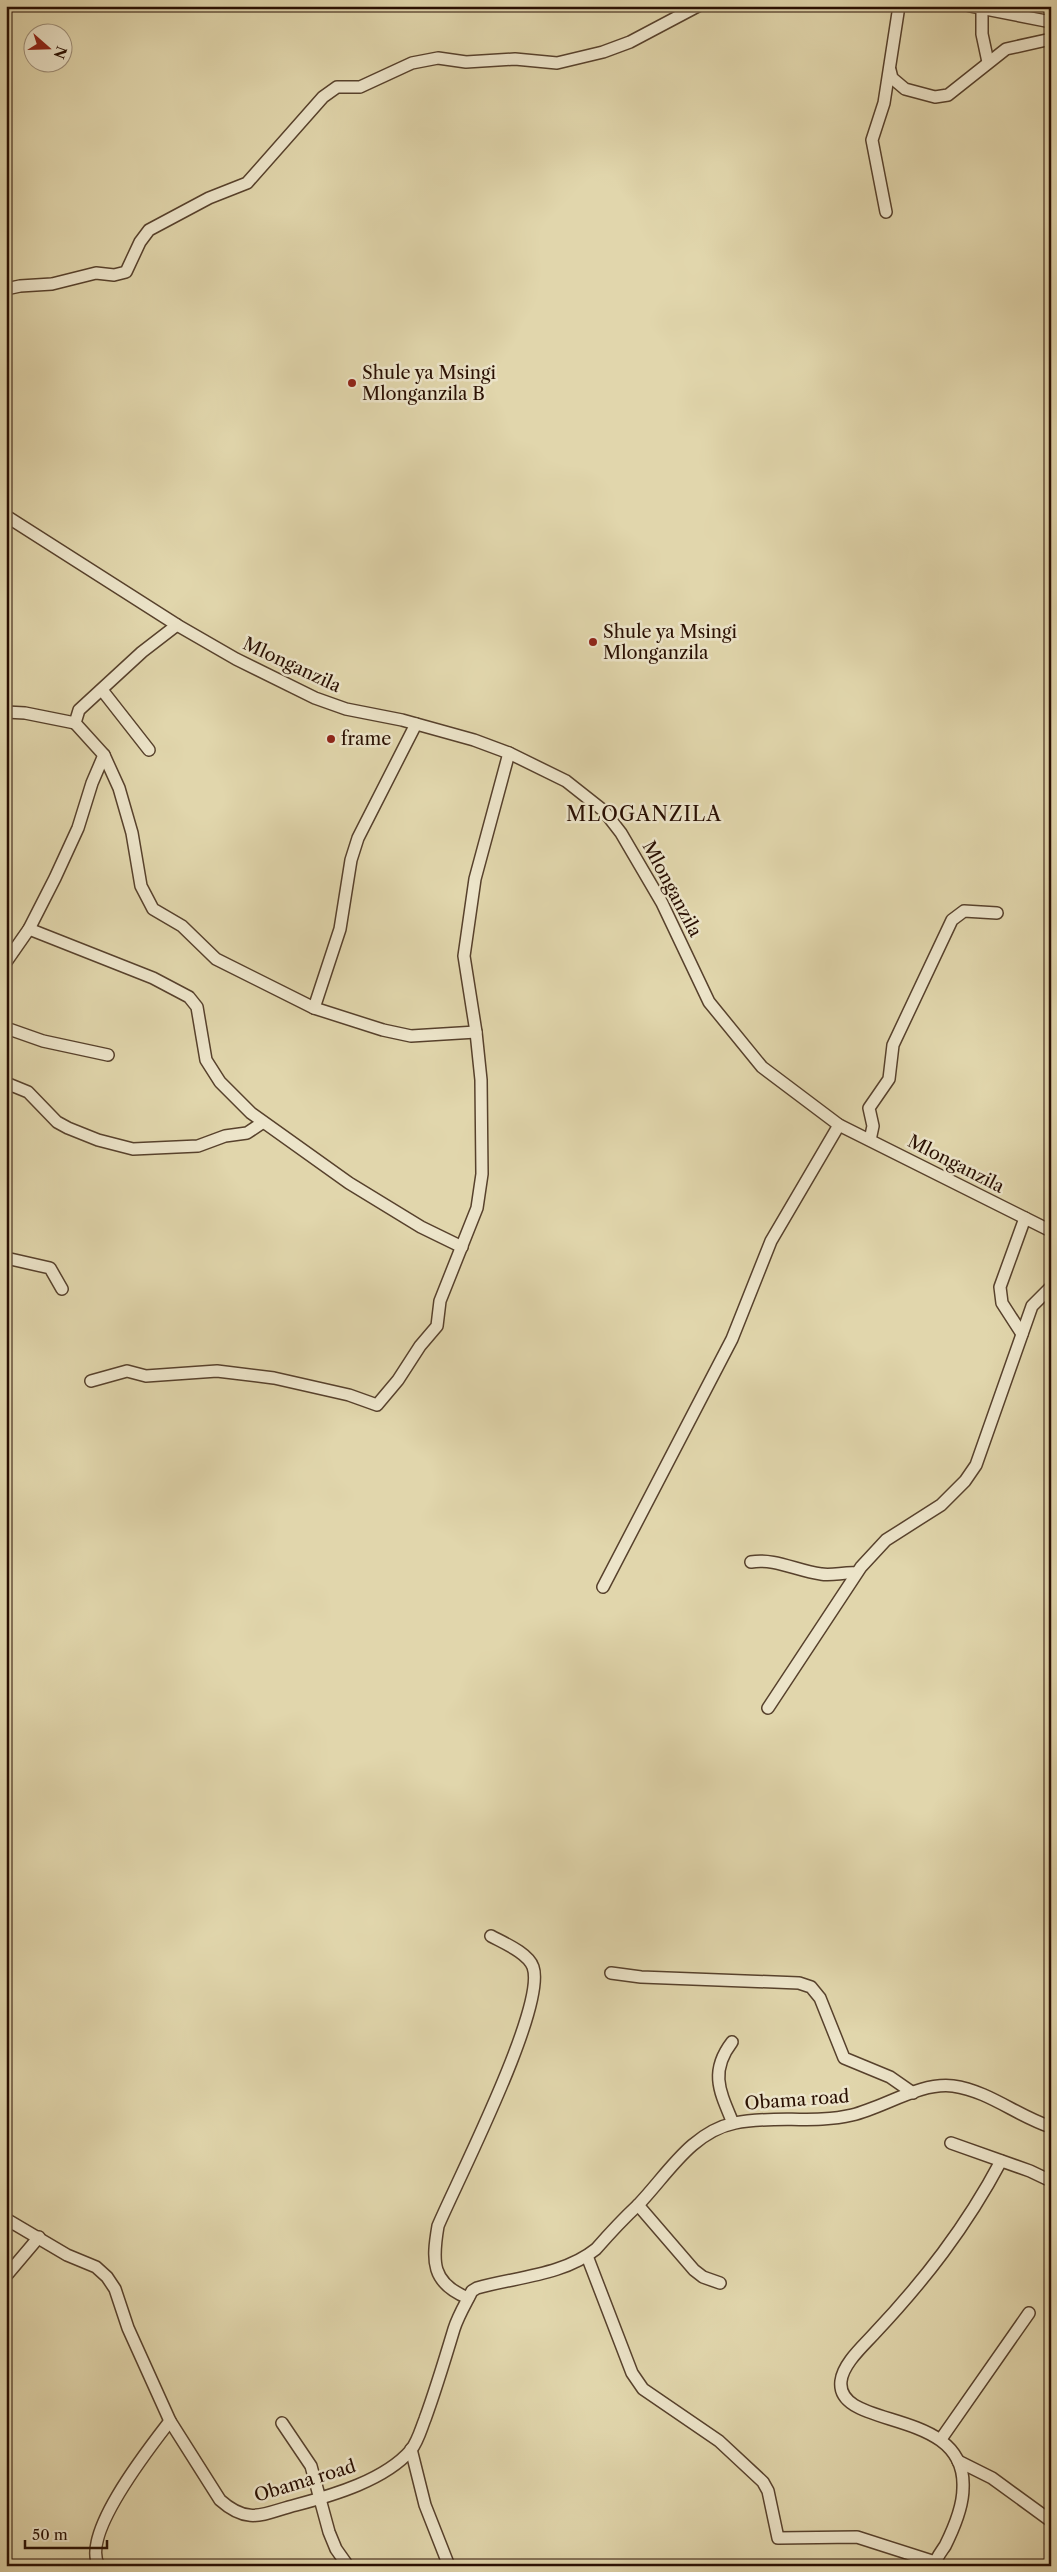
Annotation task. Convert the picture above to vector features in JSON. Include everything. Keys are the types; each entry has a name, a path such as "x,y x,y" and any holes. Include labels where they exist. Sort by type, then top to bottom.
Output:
{"street":[{"path":"6,289 52,284 96,273 114,275 126,272 140,242 149,230 209,198 247,184 323,96 337,87 360,87 412,63 438,58 466,62 515,59 557,63 603,52 630,42 698,6"},
{"path":"886,212 872,140 884,103 899,6"},
{"path":"970,6 1051,22"},
{"path":"982,8 982,34 988,62"},
{"path":"890,70 892,78 906,89 935,97 948,95 969,81 988,62 1006,49 1051,39"},
{"name":"Mlonganzila","path":"6,516 177,625 236,659 315,698 346,709 416,724 474,740 509,753 566,781 604,811 645,871 709,1002 762,1067 839,1125 1051,1230"},
{"path":"75,723 79,710 142,652 177,625"},
{"path":"102,690 149,750"},
{"path":"6,712 25,713 75,723 104,755 119,788 132,833 141,886 153,908 182,926 216,960 314,1008 383,1030 411,1036 476,1032"},
{"path":"314,1008 340,929 351,860 358,838 416,724"},
{"path":"91,1381 127,1371 146,1376 217,1371 274,1378 349,1395 377,1404 398,1380 420,1346 437,1326 440,1301 477,1208 482,1174 481,1080 476,1032 464,956 475,879 509,753"},
{"path":"6,962 29,929 78,828 92,783 104,755"},
{"path":"870,1140 873,1126 869,1108 889,1079 893,1045 952,920 964,911 997,913"},
{"path":"29,929 153,978 189,998 197,1007 206,1060 225,1087 262,1122 349,1182 421,1227 462,1247"},
{"path":"6,1028 43,1041 108,1056"},
{"path":"6,1083 28,1092 57,1122 68,1128 98,1140 133,1149 198,1146 225,1136 247,1133 262,1122"},
{"path":"603,1587 732,1339 771,1241 839,1125"},
{"path":"1022,1334 1002,1303 1000,1287 1025,1218"},
{"path":"6,1258 50,1268 62,1289"},
{"path":"768,1708 856,1573 886,1540 941,1505 965,1481 976,1465 1032,1306 1051,1287"},
{"path":"751,1562 764,1560 828,1575 842,1572 856,1573"},
{"path":"468,2298 447,2286 438,2275 434,2253 438,2226 508,2072 524,2023 535,1974 532,1965 526,1958 491,1936"},
{"path":"611,1973 641,1977 800,1983 811,1987 820,1998 844,2058 890,2077 913,2092"},
{"path":"732,2042 721,2060 718,2078 721,2094 733,2123"},
{"name":"Obama road","path":"6,2219 67,2255 96,2267 107,2277 115,2289 128,2328 170,2421 220,2500 230,2509 242,2514 255,2516 320,2499 368,2480 398,2462 411,2449 441,2375 454,2326 472,2291 477,2288 557,2269 582,2261 638,2205 698,2140 708,2133 733,2123 844,2117 875,2109 927,2087 964,2088 995,2100 1034,2122 1051,2127"},
{"path":"951,2143 1051,2181"},
{"path":"588,2256 632,2373 644,2389 719,2441 763,2482 768,2491 778,2538 857,2537 934,2564 946,2544 955,2521 963,2490 963,2478 958,2461 941,2438 920,2429 874,2416 849,2400 842,2391 841,2381 848,2364 915,2291 958,2232 978,2203 1001,2161"},
{"path":"638,2205 694,2270 703,2277 720,2282"},
{"path":"6,2276 39,2237"},
{"path":"941,2438 1029,2313"},
{"path":"99,2565 94,2556 96,2546 119,2492 130,2474 170,2421"},
{"path":"282,2423 311,2466 336,2549 348,2566"},
{"path":"411,2449 424,2505 449,2566"},
{"path":"958,2461 992,2478 1051,2521"}],"place":[{"name":"Shule ya Msingi Mlonganzila B","path":"352,383"},
{"name":"Shule ya Msingi Mlonganzila","path":"593,642"},
{"name":"frame","path":"331,739"}],"district":[{"name":"MLOGANZILA","path":"644,814"}]}
